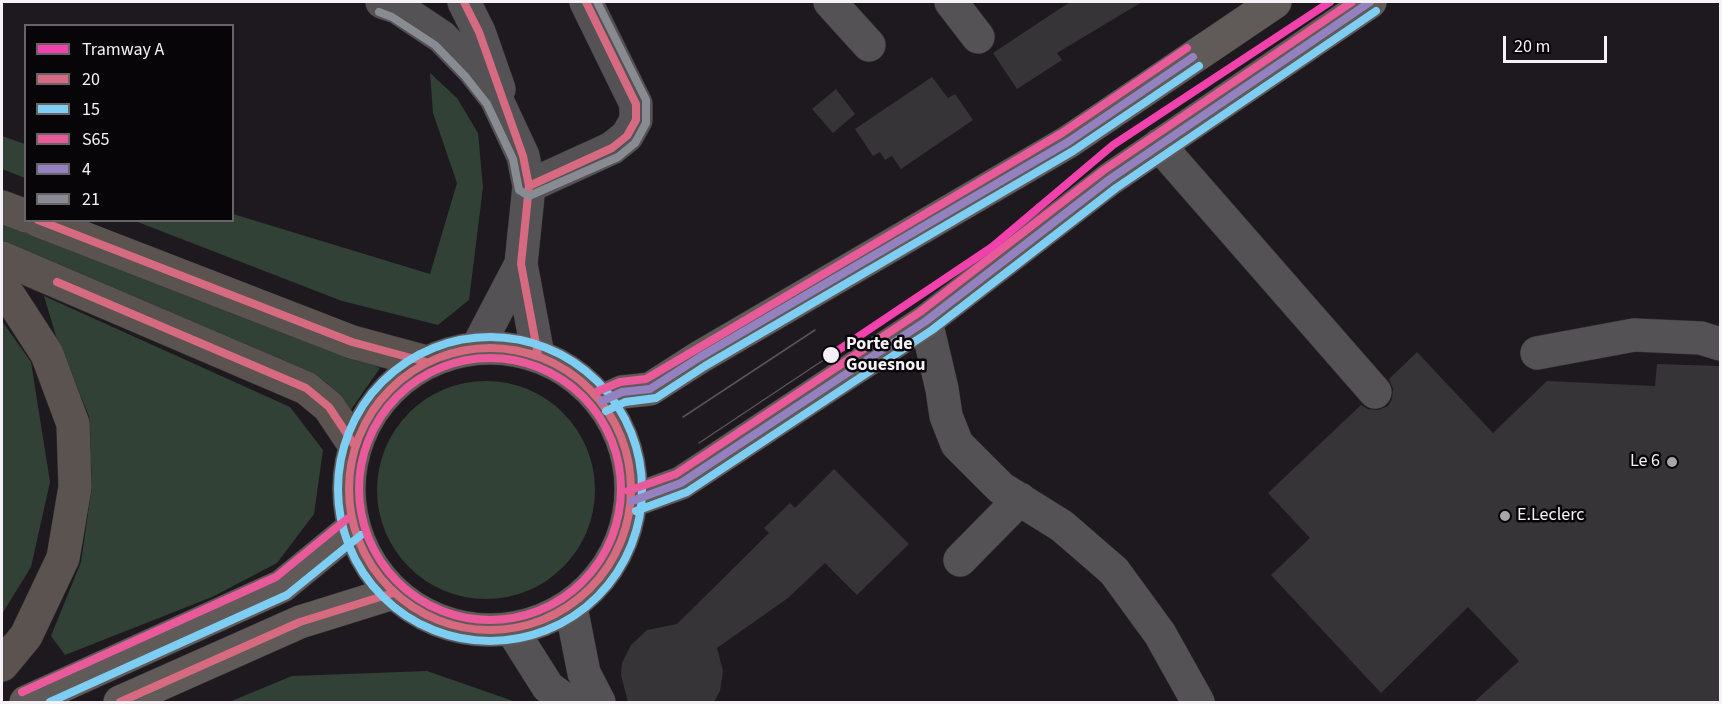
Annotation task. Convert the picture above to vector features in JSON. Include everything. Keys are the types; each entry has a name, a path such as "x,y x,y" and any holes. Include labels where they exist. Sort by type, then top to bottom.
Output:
{"highway":[{"path":"2,207 24,215"},
{"path":"42,222 352,342 426,362"},
{"path":"2,258 306,388 329,407 355,446"},
{"path":"2,288 46,354 73,423 75,487 63,558 26,636 2,665"}],"main road":[{"path":"602,401 622,392 650,389 700,357 1068,142 1275,2"},
{"path":"632,501 681,483 926,321 1110,179 1370,2"},
{"path":"477,348 508,348 538,356 573,374 602,401 620,432 630,466 632,501 622,542 602,578 571,607 543,622 512,630 469,630 428,617 393,593 369,563 354,527 348,486 355,446 371,412 395,384 426,362 451,353 477,348"},
{"path":"26,702 282,586 354,527"},
{"path":"120,702 300,622 393,593"}],"street":[{"path":"382,2 397,7 442,38 473,69 495,98 516,140 523,156 529,186 521,264 538,356"},
{"path":"427,2 442,38"},
{"path":"464,2 479,32 516,140"},
{"path":"529,186 612,148 627,136 636,120 636,104 586,2"},
{"path":"831,2 869,45"},
{"path":"951,2 978,37"},
{"path":"1159,145 1375,392"},
{"path":"477,348 521,264"},
{"path":"926,321 946,416 957,444 1001,489 1062,526 1114,571 1160,634 1198,702"},
{"path":"1538,353 1634,335 1701,338 1720,345"},
{"path":"960,560 1020,499"},
{"path":"571,607 584,673 599,702"},
{"path":"512,630 548,687 568,702"}],"green space":[{"path":"430,73 457,98 478,133 483,187 469,300 438,325 342,301 138,222 234,222 234,214 430,274 457,183 433,113"},
{"path":"2,136 24,144 24,178 2,169"},
{"path":"2,216 380,368 348,414 327,383 2,246"},
{"path":"44,296 290,407 323,450 314,514 277,563 212,597 65,655 51,636 81,562 92,486 89,416 56,336"},
{"path":"2,321 31,362 50,482 31,567 2,614"},
{"path":"475,381 497,381 528,389 547,399 563,413 577,429 587,448 595,479 591,522 587,532 577,551 563,567 547,581 518,595 497,599 475,599 454,595 425,581 395,551 381,522 377,501 377,479 381,458 395,429 425,399 454,385"},
{"path":"427,671 516,702 229,702 292,676"}],"building":[{"path":"1070,2 1142,2 1057,53 1062,60 1017,89 993,53"},
{"path":"932,77 948,98 955,94 973,120 901,169 892,156 885,160 880,152 873,156 855,129"},
{"path":"836,89 855,114 833,133 812,109"},
{"name":"E.Leclerc","path":"1417,352 1493,433 1547,381 1655,386 1657,364 1720,366 1720,702 1474,702 1519,661 1468,607 1381,693 1271,575 1310,538 1268,493 1361,405 1368,409 1378,410 1388,406 1392,399 1393,389 1389,379"},
{"path":"834,469 909,544 857,595 825,563 788,598 717,648 723,671 720,691 714,702 628,702 621,675 622,663 631,645 647,630 677,624 769,533 764,528 790,503 795,508"}],"tram line":[{"name":"A","path":"831,355 992,247 1113,145 1330,2"},
{"path":"683,417 815,330"},
{"path":"699,443 831,355"}],"transit line":[{"name":"20","path":"464,2 479,32 523,156 529,186 521,264 538,355"},
{"name":"20","path":"529,186 612,148 627,136 636,120 636,104 586,2"},
{"name":"21","path":"379,12 392,17 435,45 465,76 487,104 513,159 519,190 529,196 618,157 635,143 646,123 646,100 597,2"},
{"name":"S65","path":"628,491 676,474 920,312 1104,170 1352,2"},
{"name":"4","path":"632,501 681,483 926,321 1110,179 1370,2"},
{"name":"15","path":"636,511 687,492 932,330 1116,188 1376,11"},
{"name":"S65","path":"598,391 620,382 646,379 1062,133 1187,48"},
{"name":"4","path":"602,401 622,392 650,389 700,357 1068,142 1193,57"},
{"name":"15","path":"606,411 625,402 656,398 705,366 1073,151 1199,66"},
{"name":"20","path":"43,222 352,342 426,362"},
{"name":"20","path":"57,282 306,388 329,407 355,446"},
{"name":"15","path":"490,337 520,340 548,349 574,363 597,382 616,405 630,431 639,459 642,489 639,519 630,547 616,573 597,596 574,615 548,629 520,638 490,641 460,638 432,629 406,615 383,596 364,573 350,547 341,519 338,489 341,459 350,431 364,405 383,382 406,363 432,349 460,340 490,337"},
{"name":"20","path":"504,348 518,350 557,364 590,389 608,410 621,435 629,461 631,489 629,517 621,543 608,568 590,589 569,607 544,620 518,628 476,630 462,628 423,614 400,598 381,579 365,556 351,517 349,475 351,461 365,422 381,399 400,380 423,364 462,350 504,348"},
{"name":"S65","path":"490,358 516,361 540,368 563,380 591,406 611,439 618,463 621,489 618,515 611,539 599,562 573,590 540,610 516,617 490,620 464,617 440,610 417,598 389,572 369,539 362,515 359,489 362,463 369,439 381,416 407,388 440,368 464,361 490,358"},
{"name":"S65","path":"22,692 276,577 347,519"},
{"name":"15","path":"50,702 287,595 361,535"},
{"name":"20","path":"120,702 300,622 393,593"}],"place":[{"name":"Porte de Gouesnou","path":"831,355"},
{"name":"Le 6","path":"1672,462"},
{"name":"E.Leclerc","path":"1505,516"}]}
